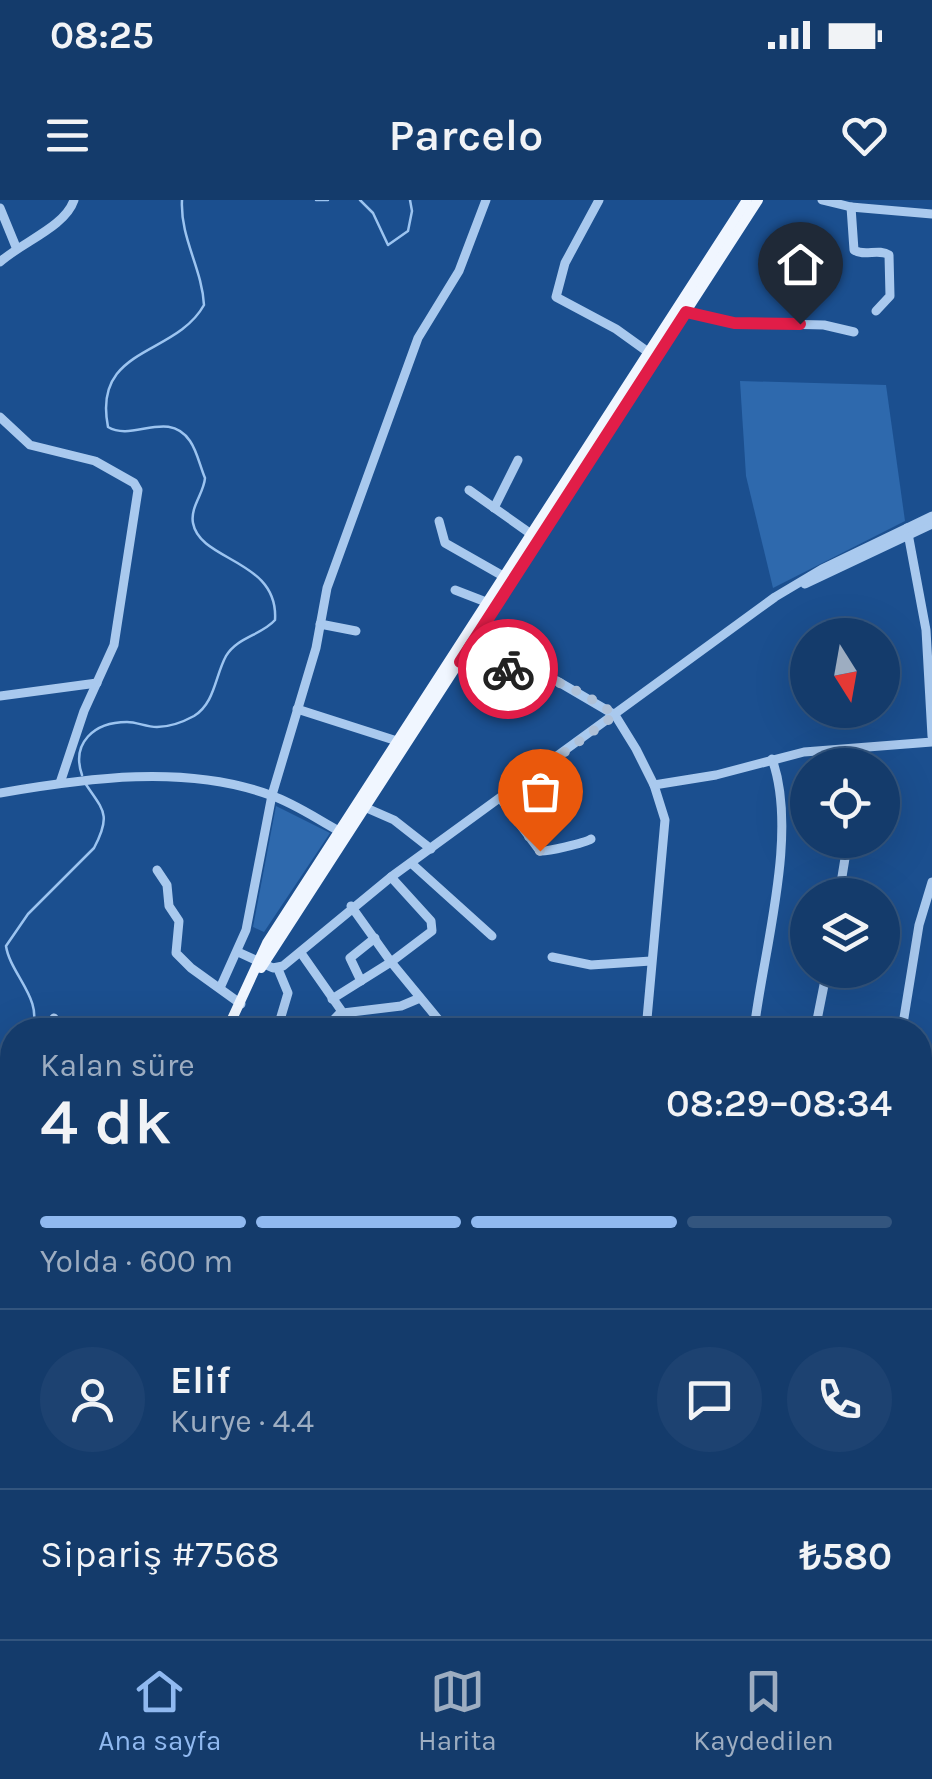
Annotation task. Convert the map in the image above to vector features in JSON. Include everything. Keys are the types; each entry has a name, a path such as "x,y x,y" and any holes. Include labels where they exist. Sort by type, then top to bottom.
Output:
{"main road":[{"path":"232,1018 260,962 681,310 758,200"},
{"path":"260,962 267,943 339,831 361,805 397,741 455,660 486,602 648,352 681,310 744,201"}],"street":[{"path":"0,262 16,247 60,221 74,200"},
{"path":"220,988 246,930 272,795 298,709 327,588 418,338 459,270 486,200"},
{"path":"599,200 565,264 556,296 616,329 648,352"},
{"path":"822,200 851,207 932,214"},
{"path":"851,207 854,250 889,255 890,296 876,311"},
{"path":"0,208 16,247"},
{"path":"681,310 734,323 824,325 854,332"},
{"path":"0,416 30,445 95,461 138,490 116,639 68,749 60,782"},
{"path":"494,508 518,460"},
{"path":"469,490 531,534"},
{"path":"908,532 932,516"},
{"path":"439,521 442,540 504,576"},
{"path":"278,968 391,876 775,597 932,524"},
{"path":"654,784 716,775 804,752 932,739 926,630 908,532"},
{"path":"454,590 486,602"},
{"path":"320,624 356,631"},
{"path":"455,660 538,673 615,715 654,784 666,820 647,1018"},
{"path":"0,696 97,683"},
{"path":"298,709 397,741"},
{"path":"756,1018 780,835 778,782 772,759"},
{"path":"0,793 96,777 192,780 272,795 339,831"},
{"path":"501,799 540,851 549,852 564,844 580,845 591,839"},
{"path":"361,805 394,820 431,849"},
{"path":"411,862 492,936"},
{"path":"157,870 167,885 169,906 179,921 176,953 239,1002"},
{"path":"332,998 430,933 433,926 391,876"},
{"path":"904,1018 919,925 932,882"},
{"path":"352,906 437,1018"},
{"path":"246,930 267,943"},
{"path":"361,981 350,958 374,938"},
{"path":"238,952 278,968 288,993 282,1018"},
{"path":"301,953 340,1012 401,1006 420,998"},
{"path":"552,956 591,965 651,961"},
{"path":"817,1018 823,988"},
{"path":"335,1018 340,1012"}],"shaded area":[{"path":"740,381 886,385 905,521 773,588 746,476"},
{"path":"276,806 330,833 264,932 253,927"}],"waterway":[{"path":"82,775 80,753 95,730 127,722 166,726 194,716 210,697 231,650 275,620 273,600 265,585 199,536 193,517 205,478 190,441 171,427 128,431 108,427 106,401 112,381 139,355 191,322 204,305 184,227 182,200"},
{"path":"316,200 328,200"},
{"path":"360,200 373,213 388,245 408,231 410,200"},
{"path":"34,1018 30,998 6,946 28,914 94,848 104,820 85,783"}],"way so far":[{"path":"508,669 557,680 615,715 501,799 540,851"}],"route":[{"path":"508,669 460,662 686,312 734,323 800,324"}]}
